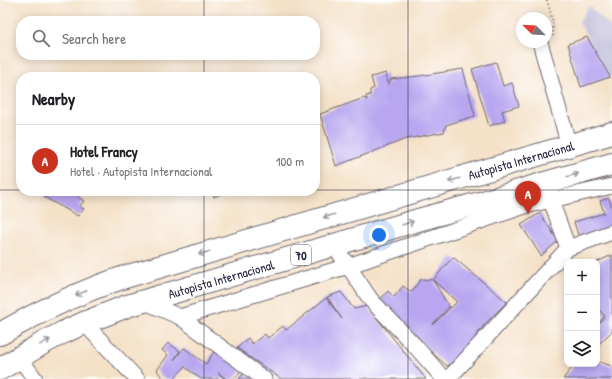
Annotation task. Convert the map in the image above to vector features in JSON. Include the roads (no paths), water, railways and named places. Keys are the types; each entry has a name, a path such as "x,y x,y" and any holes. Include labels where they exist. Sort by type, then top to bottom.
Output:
{"highway":[{"name":"Autopista Internacional","path":"0,334 70,298 111,281 612,133"},
{"name":"Autopista Internacional","path":"0,369 45,342 84,323 143,301 483,202 548,192 612,164"}],"street":[{"path":"542,48 569,146"},
{"path":"180,318 348,266 525,206 548,192 612,186"},
{"path":"548,192 568,248"},
{"path":"448,379 568,248 612,232"},
{"path":"334,245 371,300 444,379"},
{"path":"143,301 180,318 264,379"},
{"path":"84,323 137,379"},
{"path":"19,358 35,379"}],"place":[{"name":"Hotel Francy","path":"528,214"}]}
